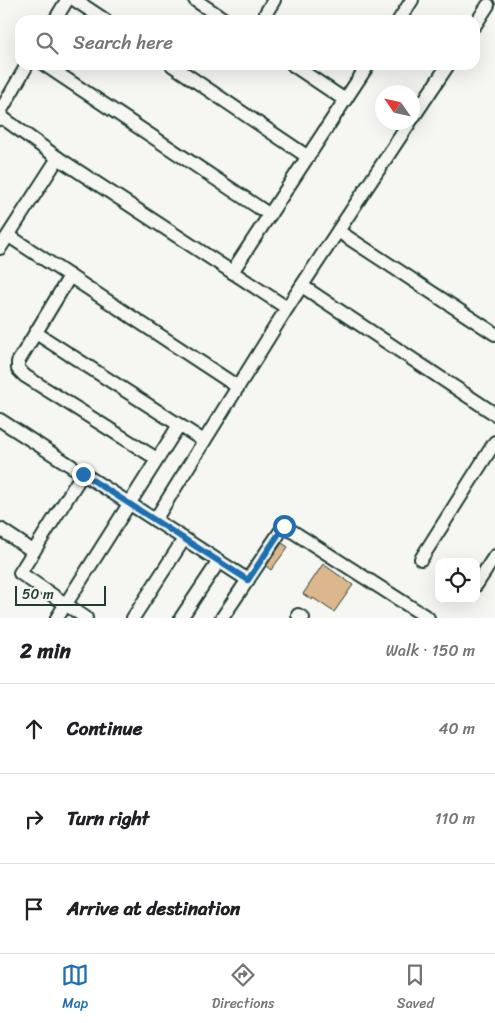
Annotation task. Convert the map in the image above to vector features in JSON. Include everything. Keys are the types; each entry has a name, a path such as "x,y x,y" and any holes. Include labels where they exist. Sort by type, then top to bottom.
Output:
{"street":[{"path":"58,15 67,0"},
{"path":"76,0 98,15"},
{"path":"195,0 218,15"},
{"path":"266,13 274,0"},
{"path":"402,15 412,0"},
{"path":"480,17 487,5"},
{"path":"0,112 24,70"},
{"path":"52,70 270,215"},
{"path":"179,70 308,157"},
{"path":"300,70 345,100"},
{"path":"232,272 365,70"},
{"path":"420,106 445,70"},
{"path":"0,119 2,118 58,158 287,308"},
{"path":"155,520 287,308 405,130"},
{"path":"0,248 58,158"},
{"path":"338,231 495,334"},
{"path":"9,236 238,387"},
{"path":"70,276 18,362 18,369 25,376 158,459"},
{"path":"302,286 495,414"},
{"path":"36,333 204,441"},
{"path":"0,420 248,580"},
{"path":"57,618 179,425"},
{"path":"421,559 495,442"},
{"path":"83,474 20,573 86,618"},
{"path":"222,618 284,526 428,618"},
{"path":"0,529 33,551"},
{"path":"133,618 184,539"},
{"path":"480,580 495,556"},
{"path":"181,618 219,561"}],"building":[{"path":"282,543 288,547 271,570 266,566"},
{"path":"323,564 353,585 334,612 313,598 312,600 303,594"}],"route":[{"path":"83,474 248,580 284,526"}]}
